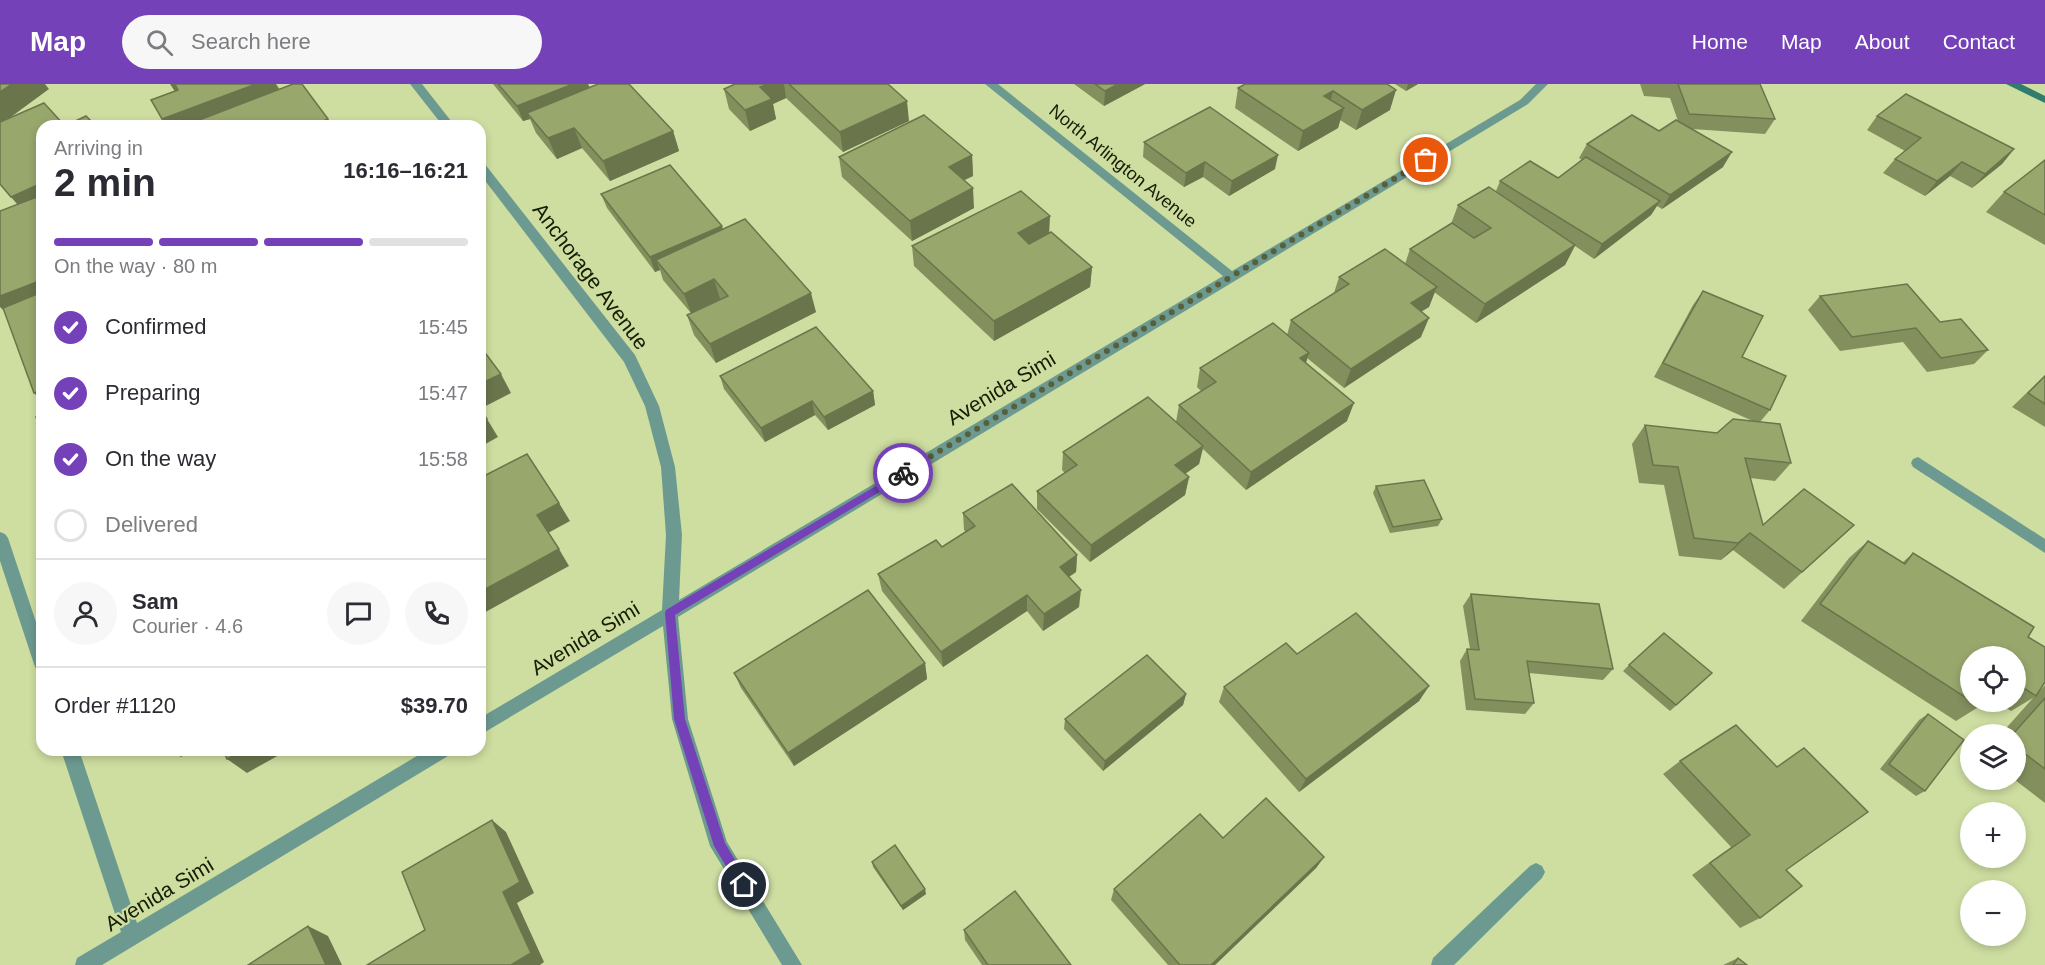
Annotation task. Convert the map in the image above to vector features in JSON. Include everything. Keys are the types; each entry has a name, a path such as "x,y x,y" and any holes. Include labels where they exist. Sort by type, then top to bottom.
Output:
{"street":[{"path":"416,84 444,120"},
{"name":"North Arlington Avenue","path":"991,84 1232,277"},
{"name":"Avenida Simi","path":"486,723 1524,102 1542,87 1542,84"},
{"path":"2012,84 2045,100"},
{"name":"Anchorage Avenue","path":"486,174 630,359 652,406 668,466 674,535 670,613 680,719 720,846 793,965"},
{"path":"1918,463 2045,548"},
{"path":"0,538 36,646"},
{"path":"72,756 132,936"},
{"name":"Avenida Simi","path":"84,965 432,756"},
{"path":"1440,965 1536,872"}],"building":[{"path":"0,84 12,84 0,92"},
{"path":"175,84 256,84 162,119 151,100 178,90"},
{"path":"293,84 302,84 328,119 325,120 199,120"},
{"path":"498,84 573,84 517,106"},
{"path":"598,84 629,84 673,131 603,161 574,128 548,138 527,113"},
{"path":"735,84 768,84 760,87 772,99 745,110 724,89"},
{"path":"789,84 888,84 907,101 840,132"},
{"path":"1095,84 1118,84 1105,91"},
{"path":"1245,84 1387,84 1396,90 1362,110 1333,91 1324,96 1344,108 1303,131 1238,88"},
{"path":"1678,84 1760,84 1775,119 1689,114"},
{"path":"1906,94 2014,149 1985,174 1962,162 1937,181 1895,159 1921,138 1877,116"},
{"path":"44,103 60,120 36,120 36,186 11,197 0,184 0,122"},
{"path":"1210,107 1278,155 1232,181 1205,162 1186,173 1144,142"},
{"path":"924,115 972,155 949,167 973,188 910,221 839,157"},
{"path":"1632,115 1659,131 1676,120 1732,152 1670,195 1587,144"},
{"path":"86,116 90,120 78,120"},
{"path":"1586,157 1660,201 1602,244 1500,181 1530,161 1558,178"},
{"path":"2045,160 2045,215 2004,192"},
{"path":"670,165 722,226 650,257 601,194"},
{"path":"1489,187 1575,245 1485,304 1410,249 1452,223 1474,238 1491,228 1458,205"},
{"path":"1021,191 1050,216 1018,233 1029,244 1051,232 1092,267 994,321 912,246"},
{"path":"36,197 36,282 0,296 0,211"},
{"path":"745,219 811,293 710,344 687,315 728,296 714,279 684,294 656,260"},
{"path":"1385,249 1437,287 1411,303 1429,318 1351,369 1291,320 1349,284 1339,277"},
{"path":"1907,284 1940,322 1961,319 1988,350 1941,358 1916,328 1852,337 1820,296"},
{"path":"1703,291 1763,316 1742,357 1786,376 1770,410 1663,363"},
{"path":"36,294 36,392 34,393 3,308"},
{"path":"1273,323 1309,353 1300,358 1354,403 1251,472 1179,405 1216,382 1200,368"},
{"path":"816,327 873,391 824,417 812,401 761,428 720,376"},
{"path":"486,354 501,374 486,381"},
{"path":"2045,376 2045,404 2028,393"},
{"path":"1148,397 1203,446 1175,465 1189,477 1091,545 1037,491 1077,465 1063,452"},
{"path":"1733,419 1780,424 1791,463 1745,458 1763,525 1804,489 1854,525 1802,572 1750,533 1738,543 1694,538 1678,467 1653,465 1645,425 1717,433"},
{"path":"527,454 559,503 537,515 559,549 486,589 486,475"},
{"path":"1424,480 1442,519 1393,527 1376,486"},
{"path":"1012,484 1077,555 1060,567 1081,590 1044,614 1027,595 941,652 878,574 936,540 942,547 975,526 963,513"},
{"path":"1868,541 1905,564 1913,553 2034,627 2028,637 2045,647 2045,682 2036,696 2026,690 2026,646 1960,646 1960,694 1820,604"},
{"path":"868,590 925,663 788,753 734,673"},
{"path":"1471,594 1599,604 1613,669 1527,661 1534,703 1475,699 1467,649 1479,650"},
{"path":"1356,613 1429,686 1306,779 1224,687 1286,643 1297,654"},
{"path":"1664,633 1712,673 1676,705 1629,665"},
{"path":"1147,655 1186,694 1105,761 1065,719"},
{"path":"2045,698 2045,769 2026,755 2026,724 2022,724"},
{"path":"1928,714 1960,737 1960,745 1925,791 1889,764"},
{"path":"1736,725 1777,767 1804,748 1868,812 1786,870 1802,886 1760,918 1710,863 1750,835 1680,761"},
{"path":"1266,798 1324,857 1211,965 1180,965 1114,889 1200,814 1223,838"},
{"path":"492,820 520,882 503,892 531,953 511,965 367,965 425,930 402,872"},
{"path":"895,845 925,889 901,906 872,862"},
{"path":"1015,891 1071,965 988,965 964,930"},
{"path":"308,926 326,965 248,965"},
{"path":"1738,958 1747,965 1733,965"}],"way so far":[{"path":"903,473 1426,160"}],"route":[{"path":"744,885 720,846 680,719 670,613 903,473"}]}
